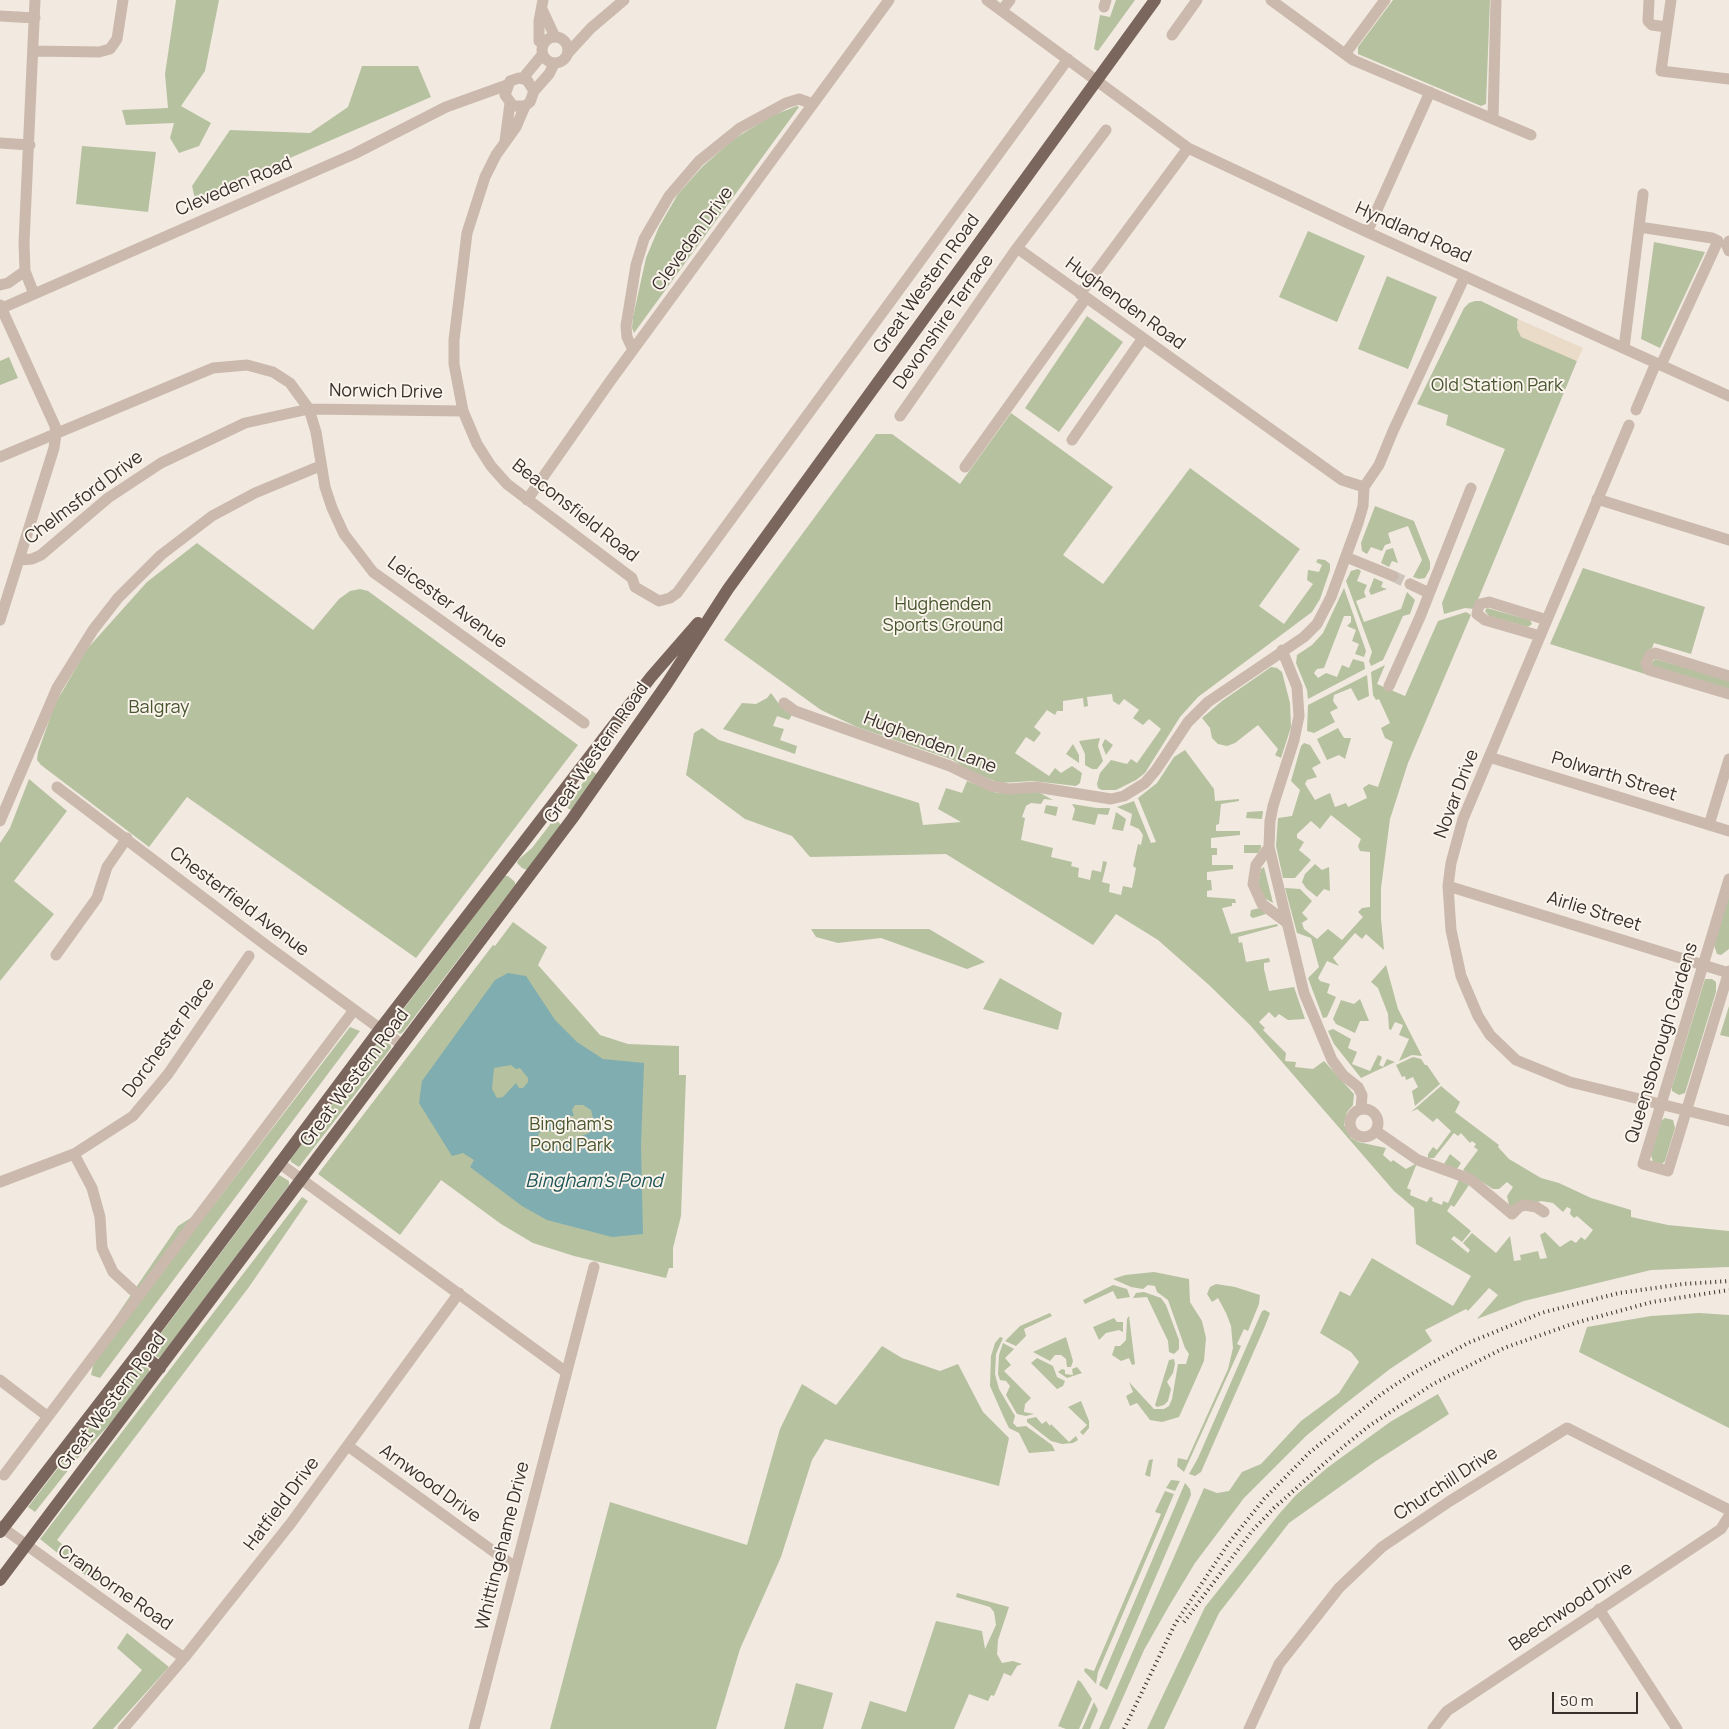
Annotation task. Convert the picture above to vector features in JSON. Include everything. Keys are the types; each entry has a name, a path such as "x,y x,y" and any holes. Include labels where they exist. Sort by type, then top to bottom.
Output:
{"main road":[{"name":"Great Western Road","path":"0,1580 401,1044 578,812 646,715 728,590 1155,0"},
{"name":"Great Western Road","path":"1,1529 139,1352 380,1028 651,678 728,590"},
{"path":"139,1352 160,1368"}],"street":[{"path":"34,294 25,271 24,243 30,145 35,0"},
{"path":"34,51 99,52 110,49 117,39 123,0"},
{"name":"Cleveden Road","path":"525,106 530,102 534,91 549,74 554,64 563,61 590,28 624,0"},
{"name":"Cleveden Drive","path":"527,500 633,350 889,0"},
{"path":"987,0 1096,79"},
{"path":"1002,10 1010,0"},
{"path":"1172,35 1197,0"},
{"path":"1271,0 1354,60 1530,135"},
{"path":"1345,54 1385,0"},
{"path":"1494,119 1496,0"},
{"path":"1649,0 1648,21 1652,25 1667,27"},
{"path":"1671,0 1661,71 1729,79"},
{"path":"543,4 559,38 567,45 568,53"},
{"path":"543,4 539,21 539,40 548,62 554,64"},
{"path":"0,16 35,18"},
{"name":"Cleveden Road","path":"1,308 354,154 446,108 506,85 514,79 523,78 543,49 548,38 559,38 590,28"},
{"name":"Great Western Road","path":"670,598 682,587 1068,59"},
{"path":"523,78 531,83 534,91"},
{"name":"Hyndland Road","path":"1096,79 1188,148 1367,232 1729,396"},
{"path":"506,85 508,101"},
{"path":"1367,232 1430,92"},
{"path":"481,94 508,101 517,107 525,106"},
{"path":"633,350 627,337 626,326 636,265 644,239 669,196 699,161 740,128 786,102 799,99 813,104"},
{"name":"Beaconsfield Road","path":"505,141 508,101"},
{"name":"Beaconsfield Road","path":"525,106 516,127 505,141 486,177 466,233 454,340 454,364 463,411 477,444 492,466 508,484 632,578 635,587 654,600 670,598"},
{"name":"Devonshire Terrace","path":"900,416 1016,248 1106,130"},
{"path":"0,143 30,145"},
{"path":"966,467 1083,296 1188,148"},
{"path":"1624,348 1643,194"},
{"path":"1636,410 1718,241 1712,238 1639,227"},
{"path":"1729,240 1727,246 1729,251"},
{"name":"Hughenden Road","path":"1016,248 1342,480 1364,487"},
{"path":"0,285 8,283 25,271"},
{"path":"1364,487 1379,465 1465,276"},
{"path":"0,620 54,448 56,434 55,426 1,308"},
{"path":"1072,440 1143,338"},
{"name":"Leicester Avenue","path":"0,457 201,372 225,366 247,365 281,376 290,383 309,409 316,432 320,466 327,494 344,534 373,572 584,723"},
{"name":"Norwich Drive","path":"309,409 463,411"},
{"name":"Chelmsford Drive","path":"20,560 32,559 42,555 108,498 166,460 245,423 309,409"},
{"name":"Novar Drive","path":"1629,425 1489,757 1457,838 1448,886 1453,940 1461,976 1478,1016 1490,1035 1516,1060 1552,1076 1729,1120"},
{"path":"0,821 57,688 93,630 118,598 161,555 212,516 254,493 320,466"},
{"name":"Hughenden Lane","path":"784,703 795,711 950,766 991,786 1009,789 1036,787 1111,799 1133,792 1145,783 1196,713 1208,702 1304,636 1317,624 1331,597 1346,558 1363,506 1364,487"},
{"path":"1389,686 1430,593 1471,488"},
{"path":"1597,500 1729,540"},
{"path":"1346,558 1393,576"},
{"path":"1410,584 1430,593"},
{"path":"1540,636 1485,620 1477,614 1478,608 1484,602 1489,602 1547,620"},
{"path":"1282,650 1297,687 1299,716 1294,740 1273,806 1270,821 1269,847 1304,993 1332,1060 1343,1075 1358,1087 1362,1094 1361,1109 1352,1116 1351,1128 1359,1136 1371,1135 1376,1132"},
{"path":"1729,676 1654,653 1650,655 1646,663 1649,670 1729,694"},
{"name":"Polwarth Street","path":"1489,757 1729,831"},
{"path":"1709,824 1729,759"},
{"name":"Chesterfield Avenue","path":"57,787 401,1044"},
{"path":"56,955 97,898 107,867 127,838"},
{"path":"1269,847 1256,865 1253,884 1262,904 1286,922"},
{"name":"Queensborough Gardens","path":"1729,879 1643,1164 1668,1171 1729,972"},
{"name":"Airlie Street","path":"1448,886 1729,972"},
{"name":"Dorchester Place","path":"0,1182 74,1154 133,1116 168,1074 249,956"},
{"path":"4,1475 354,1010"},
{"path":"1361,1109 1374,1112 1378,1118 1376,1132"},
{"path":"1376,1132 1418,1160 1470,1179 1512,1214 1519,1207 1526,1205 1536,1207 1544,1212"},
{"path":"74,1154 92,1188 100,1217 102,1248 113,1272 140,1296"},
{"path":"279,1163 566,1372"},
{"name":"Whittingehame Drive","path":"474,1729 594,1267"},
{"name":"Hatfield Drive","path":"123,1729 184,1658 291,1523 459,1293"},
{"path":"0,1380 47,1416"},
{"name":"Churchill Drive","path":"1252,1728 1279,1664 1339,1588 1353,1574 1389,1542 1450,1501 1567,1428 1729,1510"},
{"name":"Arnwood Drive","path":"348,1446 515,1567"},
{"name":"Beechwood Drive","path":"1433,1729 1447,1711 1721,1529 1729,1516"},
{"name":"Cranborne Road","path":"1,1529 184,1658"},
{"path":"1599,1609 1678,1729"}],"green space":[{"path":"176,0 219,0 205,71 181,106 211,123 199,146 179,153 170,138 174,123 126,125 122,110 168,108 165,74"},
{"path":"1116,0 1135,0 1098,51 1094,49 1100,15 1110,17"},
{"path":"1393,0 1490,0 1486,104 1481,106 1358,54 1358,47"},
{"path":"362,66 418,66 431,97 195,199 192,186 230,130 310,133 348,107"},
{"path":"797,106 799,107 634,333 632,328 633,317 646,258 659,227 678,194 703,166 734,139 771,116"},
{"path":"82,146 156,152 148,212 76,204"},
{"path":"1308,231 1365,256 1337,322 1279,297"},
{"path":"1654,242 1705,252 1660,348 1641,339"},
{"path":"1387,276 1437,297 1408,369 1358,349"},
{"name":"Old Station Park","path":"1481,301 1518,319 1517,323 1538,343 1577,361 1474,609 1465,608 1444,614 1442,603 1505,449 1446,425 1448,415 1417,404 1464,308 1469,303"},
{"path":"1087,316 1123,342 1059,432 1025,408"},
{"path":"9,357 18,378 0,385 0,361"},
{"name":"Hughenden Sports Ground","path":"1011,413 1113,487 1063,555 1103,584 1190,468 1300,549 1259,606 1284,624 1313,584 1307,580 1308,570 1319,572 1322,565 1316,562 1318,559 1325,560 1330,564 1330,570 1320,599 1312,612 1198,697 1180,717 1145,773 1116,790 1102,790 1098,788 1097,784 1100,773 1111,760 1127,764 1131,759 1137,763 1161,729 1149,719 1143,725 1133,718 1139,710 1124,699 1119,705 1113,701 1112,694 1087,697 1088,706 1084,707 1083,698 1063,701 1063,711 1057,711 1055,715 1047,710 1034,727 1041,733 1034,742 1026,737 1015,753 1049,776 1055,768 1061,773 1072,766 1082,773 1080,783 1076,786 1033,781 1000,783 970,772 953,760 857,727 821,710 724,640 876,434 892,434 960,484"},
{"path":"1375,506 1414,521 1430,562 1430,569 1425,578 1413,577 1422,560 1408,526 1388,533 1391,543 1385,545 1382,551 1371,547 1367,554 1362,551 1361,543"},
{"name":"Balgray","path":"197,543 313,630 339,599 350,591 360,589 368,591 578,745 416,958 187,797 149,847 37,760 55,704 87,649 147,582"},
{"path":"1393,548 1398,563 1392,561 1389,567 1381,563 1386,550"},
{"path":"1583,568 1705,607 1691,654 1654,643 1652,648 1647,651 1645,674 1550,644"},
{"path":"1358,569 1361,571 1357,581 1367,585 1364,592 1366,597 1356,601 1364,622 1401,609 1407,592 1415,600 1410,614 1403,616 1383,660 1371,666 1369,661 1372,652 1346,581 1351,571"},
{"path":"1374,578 1383,582 1381,587 1387,589 1371,595 1369,591"},
{"path":"1344,588 1366,651 1364,657 1355,654 1359,644 1352,641 1356,630 1347,626 1351,622 1351,616 1344,616 1324,668 1317,669 1314,673 1318,678 1326,673 1337,677 1342,665 1349,668 1353,659 1364,662 1365,669 1308,699 1307,690 1296,663 1297,655 1312,645 1323,633"},
{"path":"1487,608 1530,620 1532,624 1528,627 1489,616 1485,611"},
{"path":"1466,612 1471,615 1408,763 1390,819 1381,888 1384,950 1366,934 1362,939 1355,933 1333,958 1339,966 1327,961 1318,978 1320,981 1330,984 1327,993 1336,997 1327,1017 1323,1018 1308,978 1319,967 1311,938 1297,933 1285,888 1300,889 1312,901 1302,913 1308,919 1302,923 1304,929 1317,939 1328,929 1342,940 1363,917 1358,912 1362,908 1370,907 1370,852 1360,851 1358,846 1361,839 1331,815 1320,829 1311,821 1297,834 1297,838 1304,842 1299,850 1311,860 1295,878 1283,878 1276,846 1278,818 1292,816 1300,790 1291,781 1301,746 1304,743 1310,745 1321,763 1312,768 1317,777 1307,780 1305,784 1315,800 1330,793 1335,807 1346,803 1348,807 1367,798 1363,788 1369,784 1378,787 1393,742 1385,738 1381,728 1390,723 1379,699 1376,700 1373,695 1371,672 1385,665 1377,684 1405,696 1438,621"},
{"path":"1655,659 1729,680 1729,689 1653,666 1652,663"},
{"path":"1271,667 1277,668 1282,672 1290,703 1291,727 1281,758 1275,755 1278,749 1258,725 1235,743 1227,746 1218,744 1212,738 1210,728 1202,718 1222,701"},
{"path":"1367,675 1369,696 1358,701 1351,688 1334,695 1333,701 1338,708 1330,712 1335,722 1314,733 1307,731 1308,705"},
{"path":"771,693 779,704 792,715 789,720 777,716 773,726 784,729 780,740 797,746 795,754 723,729 742,703 756,704 767,698"},
{"path":"702,728 719,740 919,803 923,825 961,822 938,809 946,788 962,793 967,781 997,793 1032,791 1040,793 1053,800 1044,799 1041,804 1031,803 1026,806 1022,817 1025,818 1021,840 1053,848 1051,857 1072,862 1071,866 1079,868 1078,877 1090,880 1092,870 1101,872 1103,861 1107,862 1102,882 1110,884 1109,892 1121,895 1123,886 1132,888 1136,868 1133,866 1138,844 1141,845 1143,835 1139,829 1130,825 1132,814 1117,807 1134,801 1151,843 1156,842 1138,798 1157,783 1174,757 1185,750 1214,789 1215,801 1239,799 1239,801 1221,804 1219,824 1216,825 1216,831 1240,831 1240,835 1211,838 1211,848 1217,848 1217,855 1212,855 1212,865 1233,865 1233,869 1207,872 1207,880 1211,880 1212,890 1207,891 1207,897 1235,899 1236,903 1232,903 1232,906 1222,908 1231,934 1277,924 1278,926 1238,937 1239,943 1242,942 1246,962 1269,958 1270,962 1264,963 1264,969 1269,991 1294,987 1305,1019 1288,1020 1279,1014 1275,1018 1269,1012 1259,1022 1265,1028 1263,1030 1286,1053 1285,1061 1296,1062 1295,1067 1313,1069 1324,1061 1354,1094 1353,1105 1347,1112 1344,1125 1351,1138 1358,1142 1386,1148 1383,1155 1391,1162 1393,1160 1406,1169 1417,1163 1407,1188 1411,1190 1410,1195 1427,1202 1430,1197 1433,1198 1432,1201 1442,1205 1443,1201 1448,1203 1459,1180 1469,1185 1454,1207 1451,1205 1447,1211 1471,1231 1462,1242 1454,1236 1451,1239 1468,1253 1470,1250 1463,1243 1472,1233 1496,1253 1510,1236 1514,1261 1521,1260 1520,1255 1538,1251 1540,1259 1547,1258 1540,1235 1545,1232 1560,1247 1571,1240 1576,1243 1581,1237 1585,1240 1593,1230 1577,1216 1574,1218 1570,1214 1571,1209 1567,1207 1563,1212 1553,1203 1541,1201 1513,1209 1509,1205 1507,1196 1513,1187 1507,1182 1499,1189 1493,1189 1463,1170 1478,1150 1474,1147 1476,1144 1472,1141 1470,1143 1461,1133 1458,1136 1454,1133 1434,1158 1428,1158 1428,1154 1433,1147 1437,1150 1451,1131 1437,1118 1433,1122 1417,1109 1411,1112 1441,1086 1460,1102 1455,1112 1499,1145 1498,1147 1509,1159 1541,1178 1559,1183 1591,1198 1631,1210 1631,1217 1668,1225 1729,1231 1729,1267 1651,1270 1524,1301 1477,1319 1498,1295 1489,1288 1468,1311 1466,1309 1425,1330 1432,1341 1390,1369 1306,1436 1244,1498 1195,1563 1169,1606 1144,1650 1109,1729 1099,1729 1204,1488 1217,1493 1229,1491 1242,1472 1261,1464 1301,1421 1339,1393 1359,1362 1351,1352 1320,1333 1340,1291 1350,1296 1372,1258 1453,1306 1471,1276 1416,1244 1414,1208 1394,1191 1250,1025 1209,985 1158,940 1116,914 1093,945 946,854 810,857 792,836 745,819 686,775 694,733"},
{"path":"1338,728 1344,738 1351,738 1345,759 1339,755 1327,760 1317,739"},
{"path":"1100,738 1098,746 1103,761 1097,769 1092,769 1085,765 1085,754 1079,741"},
{"path":"1105,739 1113,745 1106,755 1102,745"},
{"path":"1073,744 1079,755 1079,763 1066,754"},
{"path":"592,771 598,775 571,810 569,809 565,806"},
{"path":"29,779 67,811 14,881 54,914 0,981 0,843 10,828"},
{"path":"1072,804 1110,808 1108,815 1098,814 1095,825 1072,820 1075,809"},
{"path":"1046,805 1058,807 1056,816 1044,813"},
{"path":"1263,811 1262,819 1246,818 1247,812"},
{"path":"1116,812 1126,819 1123,831 1112,829"},
{"path":"555,818 561,825 527,870 522,868 517,863 518,860 532,848"},
{"path":"1244,845 1261,845 1261,848 1258,853 1244,853"},
{"path":"1315,864 1322,870 1329,867 1330,891 1324,889 1317,897 1302,882 1305,874"},
{"path":"1264,867 1273,903 1264,898 1258,885 1261,869"},
{"path":"505,876 508,876 515,882 515,885 400,1034 391,1027 392,1024"},
{"path":"1729,896 1729,949 1721,955 1717,954 1714,945"},
{"path":"1260,908 1266,914 1253,918 1250,916 1251,910"},
{"name":"Bingham's Pond Park","path":"513,922 547,947 538,965 600,1035 628,1044 679,1046 679,1075 686,1075 681,1216 673,1248 673,1268 669,1268 666,1278 574,1256 533,1243 501,1224 441,1180 400,1235 318,1174 493,945 495,946"},
{"path":"811,929 929,929 985,962 967,969 881,938 838,943 816,937"},
{"path":"1386,965 1398,1009 1422,1056 1412,1055 1399,1061 1409,1039 1399,1035 1403,1025 1395,1022 1391,1030 1389,1029 1388,1014 1378,988 1371,982"},
{"path":"1000,978 1062,1013 1058,1030 983,1009"},
{"path":"1705,979 1712,979 1716,982 1716,992 1685,1093 1679,1095 1672,1091 1672,1087"},
{"path":"1360,999 1369,1021 1360,1021 1355,1033 1336,1024 1333,1019 1341,1000 1354,1004"},
{"path":"1729,1006 1729,1037 1720,1035"},
{"path":"350,1027 360,1031 100,1378 91,1375 98,1343 178,1226 216,1202"},
{"path":"1333,1029 1351,1039 1348,1048 1357,1052 1352,1064 1370,1071 1378,1055 1382,1057 1379,1065 1383,1067 1387,1059 1395,1062 1361,1078 1334,1044 1328,1031"},
{"path":"379,1039 391,1045 391,1048 299,1167 291,1162 290,1158"},
{"path":"1413,1057 1421,1059 1427,1065 1440,1084 1415,1106 1412,1091 1418,1087 1413,1077 1406,1080 1405,1076 1402,1077 1396,1065"},
{"path":"1665,1118 1673,1120 1675,1128 1665,1161 1662,1164 1653,1162 1651,1155 1661,1121"},
{"path":"1450,1154 1461,1163 1457,1169 1444,1164"},
{"path":"279,1175 289,1181 289,1185 160,1358 157,1357 150,1348"},
{"path":"302,1197 308,1201 249,1287 57,1540 101,1575 95,1583 40,1539"},
{"path":"1154,1272 1189,1279 1190,1302 1202,1321 1206,1338 1204,1361 1179,1417 1162,1422 1150,1420 1137,1403 1130,1406 1126,1396 1133,1392 1129,1382 1154,1409 1164,1409 1169,1406 1172,1399 1178,1364 1186,1364 1189,1354 1185,1348 1168,1300 1157,1292 1155,1286 1148,1285 1143,1289 1131,1287 1113,1279 1125,1275"},
{"path":"1216,1284 1235,1287 1260,1295 1259,1304 1248,1331 1244,1329 1237,1344 1241,1346 1184,1472 1177,1466 1178,1458 1187,1460 1228,1369 1233,1348 1231,1326 1226,1313 1218,1298 1212,1302 1207,1294 1210,1287"},
{"path":"1113,1285 1127,1289 1130,1297 1117,1299 1113,1291 1085,1304 1083,1300"},
{"path":"1144,1292 1161,1298 1166,1305 1179,1340 1179,1349 1174,1354 1169,1352 1168,1341 1147,1297 1133,1298 1136,1293"},
{"path":"1265,1310 1270,1313 1265,1326 1201,1472 1195,1476 1189,1474 1198,1458 1262,1311"},
{"path":"1050,1313 1052,1316 1024,1329 1026,1336 1016,1346 1005,1341 1020,1326"},
{"path":"1699,1313 1729,1315 1729,1428 1579,1352 1587,1327 1651,1316"},
{"path":"1129,1316 1135,1364 1132,1365 1129,1358 1121,1361 1112,1355 1115,1346 1120,1346 1126,1340 1127,1319"},
{"path":"1114,1318 1117,1322 1123,1322 1123,1332 1119,1330 1106,1333 1099,1340 1093,1327"},
{"path":"1000,1337 1003,1338 996,1354 995,1374 999,1389 1015,1416 1013,1423 1017,1427 1026,1426 1052,1445 1055,1451 1029,1453 1019,1433 1009,1428 1005,1420 990,1386 991,1356 995,1343"},
{"path":"1066,1337 1073,1361 1071,1367 1067,1367 1066,1359 1061,1355 1055,1355 1050,1361 1033,1352"},
{"path":"1003,1343 1014,1349 1005,1358 1011,1365 1004,1371 1031,1398 1025,1404 1024,1412 1034,1414 1026,1416 1017,1414 1006,1395 1010,1386 1006,1381 1000,1380 998,1374 999,1355"},
{"path":"882,1346 902,1358 940,1371 958,1364 983,1412 1009,1438 999,1486 825,1439 812,1460 781,1557 740,1649 716,1729 550,1729 610,1502 747,1545 780,1429 802,1384 836,1405"},
{"path":"1037,1358 1053,1366 1057,1377 1065,1381 1063,1386 1057,1389 1031,1363"},
{"path":"1174,1359 1173,1373 1167,1382 1171,1389 1168,1401 1164,1405 1157,1407 1155,1405 1169,1360"},
{"path":"139,1363 149,1369 149,1373 110,1424 77,1459 35,1512 28,1507"},
{"path":"1077,1367 1082,1373 1067,1378 1058,1372 1062,1369 1065,1370 1065,1374 1073,1375 1072,1369"},
{"path":"1438,1394 1449,1414 1376,1461 1289,1523 1219,1613 1164,1729 1147,1729 1205,1607 1279,1514 1296,1495 1327,1468 1390,1422"},
{"path":"1081,1401 1089,1421 1089,1428 1083,1435 1080,1432 1087,1425 1068,1407"},
{"path":"1036,1417 1042,1424 1046,1421 1050,1426 1051,1424 1069,1442 1076,1436 1078,1440 1073,1443 1062,1444 1051,1441 1027,1422 1027,1419"},
{"path":"1153,1459 1150,1477 1145,1475 1149,1460"},
{"path":"1171,1480 1180,1481 1175,1491 1166,1488"},
{"path":"1185,1483 1190,1489 1191,1495 1107,1690 1099,1685"},
{"path":"1165,1491 1174,1494 1098,1672 1096,1684 1084,1671 1085,1668 1094,1671 1161,1514 1155,1512"},
{"path":"957,1593 1009,1607 998,1640 997,1654 1002,1663 1013,1661 1022,1664 1017,1666 1011,1676 1004,1673 994,1696 991,1695 988,1701 969,1694 954,1729 861,1729 870,1701 906,1712 936,1621 982,1631 985,1649 996,1625 994,1612 990,1607 956,1597"},
{"path":"127,1633 169,1667 113,1729 92,1729 142,1670 117,1648"},
{"path":"1078,1680 1092,1699 1079,1729 1066,1729 1058,1726"},
{"path":"796,1683 833,1693 823,1729 784,1729"},
{"path":"1094,1702 1098,1710 1090,1729 1082,1729"}],"shaded area":[{"path":"1518,319 1583,348 1577,361 1521,337 1517,328"}],"water":[{"name":"Bingham's Pond","path":"508,973 526,976 555,1020 577,1042 603,1059 644,1063 641,1145 643,1234 612,1237 547,1220 522,1206 470,1167 474,1160 463,1153 452,1156 419,1103 422,1081 495,980","holes":["511,1065 516,1069 520,1068 528,1078 528,1082 523,1088 519,1088 516,1083 503,1097 497,1098 492,1089 494,1068","575,1105 583,1105 591,1110 594,1122 589,1133 557,1146 541,1146 538,1134 543,1130 552,1131 555,1124 562,1127 567,1116 574,1116 572,1110"]}],"tunnel":[{"path":"1393,576 1410,584"}],"railway":[{"path":"1124,1729 1175,1624 1228,1544 1264,1499 1309,1453 1380,1395 1410,1375 1468,1343 1541,1313 1619,1293 1683,1284 1729,1281"},
{"path":"1184,1622 1252,1531 1274,1508 1369,1426 1433,1384 1504,1348 1575,1323 1652,1302 1729,1290"}]}
